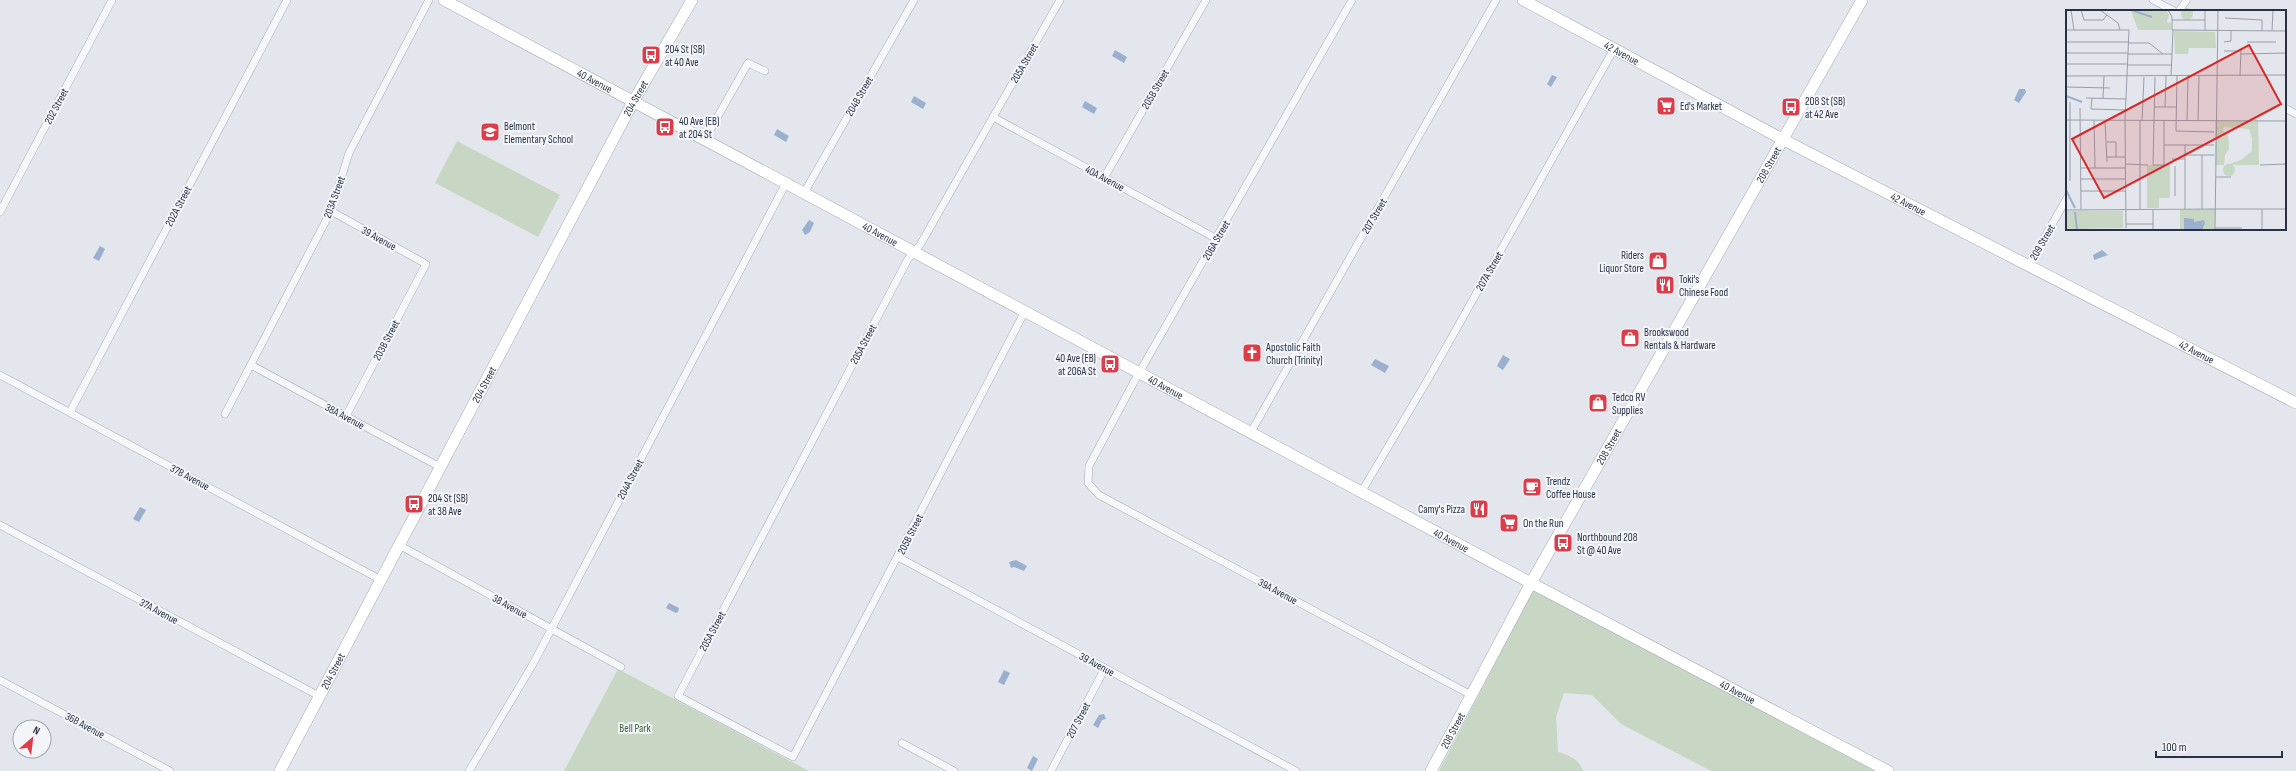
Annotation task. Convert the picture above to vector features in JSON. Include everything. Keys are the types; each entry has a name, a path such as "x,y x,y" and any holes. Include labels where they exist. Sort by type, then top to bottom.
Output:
{"main road":[{"name":"40 Avenue","path":"444,0 1531,583 1888,771"},
{"name":"204 Street","path":"280,771 633,102 692,0"},
{"name":"42 Avenue","path":"1523,0 1782,139 2296,403"},
{"name":"208 Street","path":"1431,771 1531,583 1862,0"}],"street":[{"name":"202 Street","path":"0,212 112,0"},
{"name":"202A Street","path":"70,412 287,0"},
{"name":"203A Street","path":"225,414 331,212 349,153 429,0"},
{"name":"204B Street","path":"804,193 914,0"},
{"name":"205A Street","path":"793,756 678,696 908,259 915,252 1060,0"},
{"name":"205B Street","path":"1104,178 1206,0"},
{"name":"206A Street","path":"1088,483 1089,466 1140,373 1352,0"},
{"name":"207 Street","path":"1251,432 1496,0"},
{"path":"2153,0 2172,10"},
{"path":"2181,10 2186,1"},
{"name":"207A Street","path":"1362,491 1435,367 1614,50"},
{"path":"705,140 748,63 765,71"},
{"path":"2286,109 2296,114"},
{"name":"40A Avenue","path":"993,117 1217,239"},
{"name":"204A Street","path":"469,771 533,664 786,183"},
{"name":"209 Street","path":"2028,266 2066,200"},
{"name":"39 Avenue","path":"331,212 426,264"},
{"name":"203B Street","path":"346,416 426,264"},
{"name":"205B Street","path":"793,756 1025,311"},
{"name":"38A Avenue","path":"251,365 440,467"},
{"name":"37B Avenue","path":"0,375 381,580"},
{"name":"39A Avenue","path":"1088,483 1099,495 1471,695"},
{"name":"37A Avenue","path":"0,525 319,696"},
{"name":"38 Avenue","path":"399,545 621,667"},
{"name":"39 Avenue","path":"898,557 1296,771"},
{"name":"207 Street","path":"1051,771 1105,668"},
{"name":"36B Avenue","path":"0,680 170,771"},
{"path":"902,743 954,771"}],"green space":[{"path":"457,141 560,195 538,237 435,183"},
{"path":"1534,589 1875,771 1711,771 1621,724 1592,695 1564,693 1556,717 1558,752 1574,758 1582,767 1583,771 1439,771"},
{"name":"Bell Park","path":"618,669 809,771 564,771"}],"water":[{"path":"1115,50 1127,57 1124,63 1112,56"},
{"path":"1552,75 1557,77 1551,87 1547,84"},
{"path":"2019,89 2025,89 2026,92 2019,103 2014,100"},
{"path":"914,96 926,103 923,109 911,102"},
{"path":"1085,101 1097,108 1094,114 1082,107"},
{"path":"777,129 789,136 786,142 774,135"},
{"path":"809,220 814,223 810,232 805,235 802,230"},
{"path":"100,246 105,249 99,261 93,258"},
{"path":"2102,250 2108,255 2094,260 2093,255"},
{"path":"1503,355 1510,359 1503,370 1497,366"},
{"path":"1375,359 1389,366 1385,373 1371,365"},
{"path":"140,507 146,510 139,522 133,519"},
{"path":"1016,560 1027,566 1024,571 1014,567 1011,568 1009,562"},
{"path":"669,603 679,608 678,612 676,613 666,608"},
{"path":"1004,670 1010,673 1004,685 998,682"},
{"path":"1104,714 1106,719 1102,720 1098,728 1093,725 1099,715"},
{"path":"1033,756 1038,759 1032,771 1027,768"}],"place":[{"name":"204 St (SB) at 40 Ave","path":"651,55"},
{"name":"Ed's Market","path":"1666,106"},
{"name":"208 St (SB) at 42 Ave","path":"1791,107"},
{"name":"40 Ave (EB) at 204 St","path":"665,127"},
{"name":"Belmont Elementary School","path":"490,132"},
{"name":"Riders Liquor Store","path":"1658,261"},
{"name":"Toki's Chinese Food","path":"1665,285"},
{"name":"Brookswood Rentals & Hardware","path":"1630,338"},
{"name":"Apostolic Faith Church (Trinity)","path":"1252,353"},
{"name":"40 Ave (EB) at 206A St","path":"1110,364"},
{"name":"Tedco RV Supplies","path":"1598,403"},
{"name":"Trendz Coffee House","path":"1532,487"},
{"name":"204 St (SB) at 38 Ave","path":"414,504"},
{"name":"Camy's Pizza","path":"1479,509"},
{"name":"On the Run","path":"1509,523"},
{"name":"Northbound 208 St @ 40 Ave","path":"1563,543"}]}
